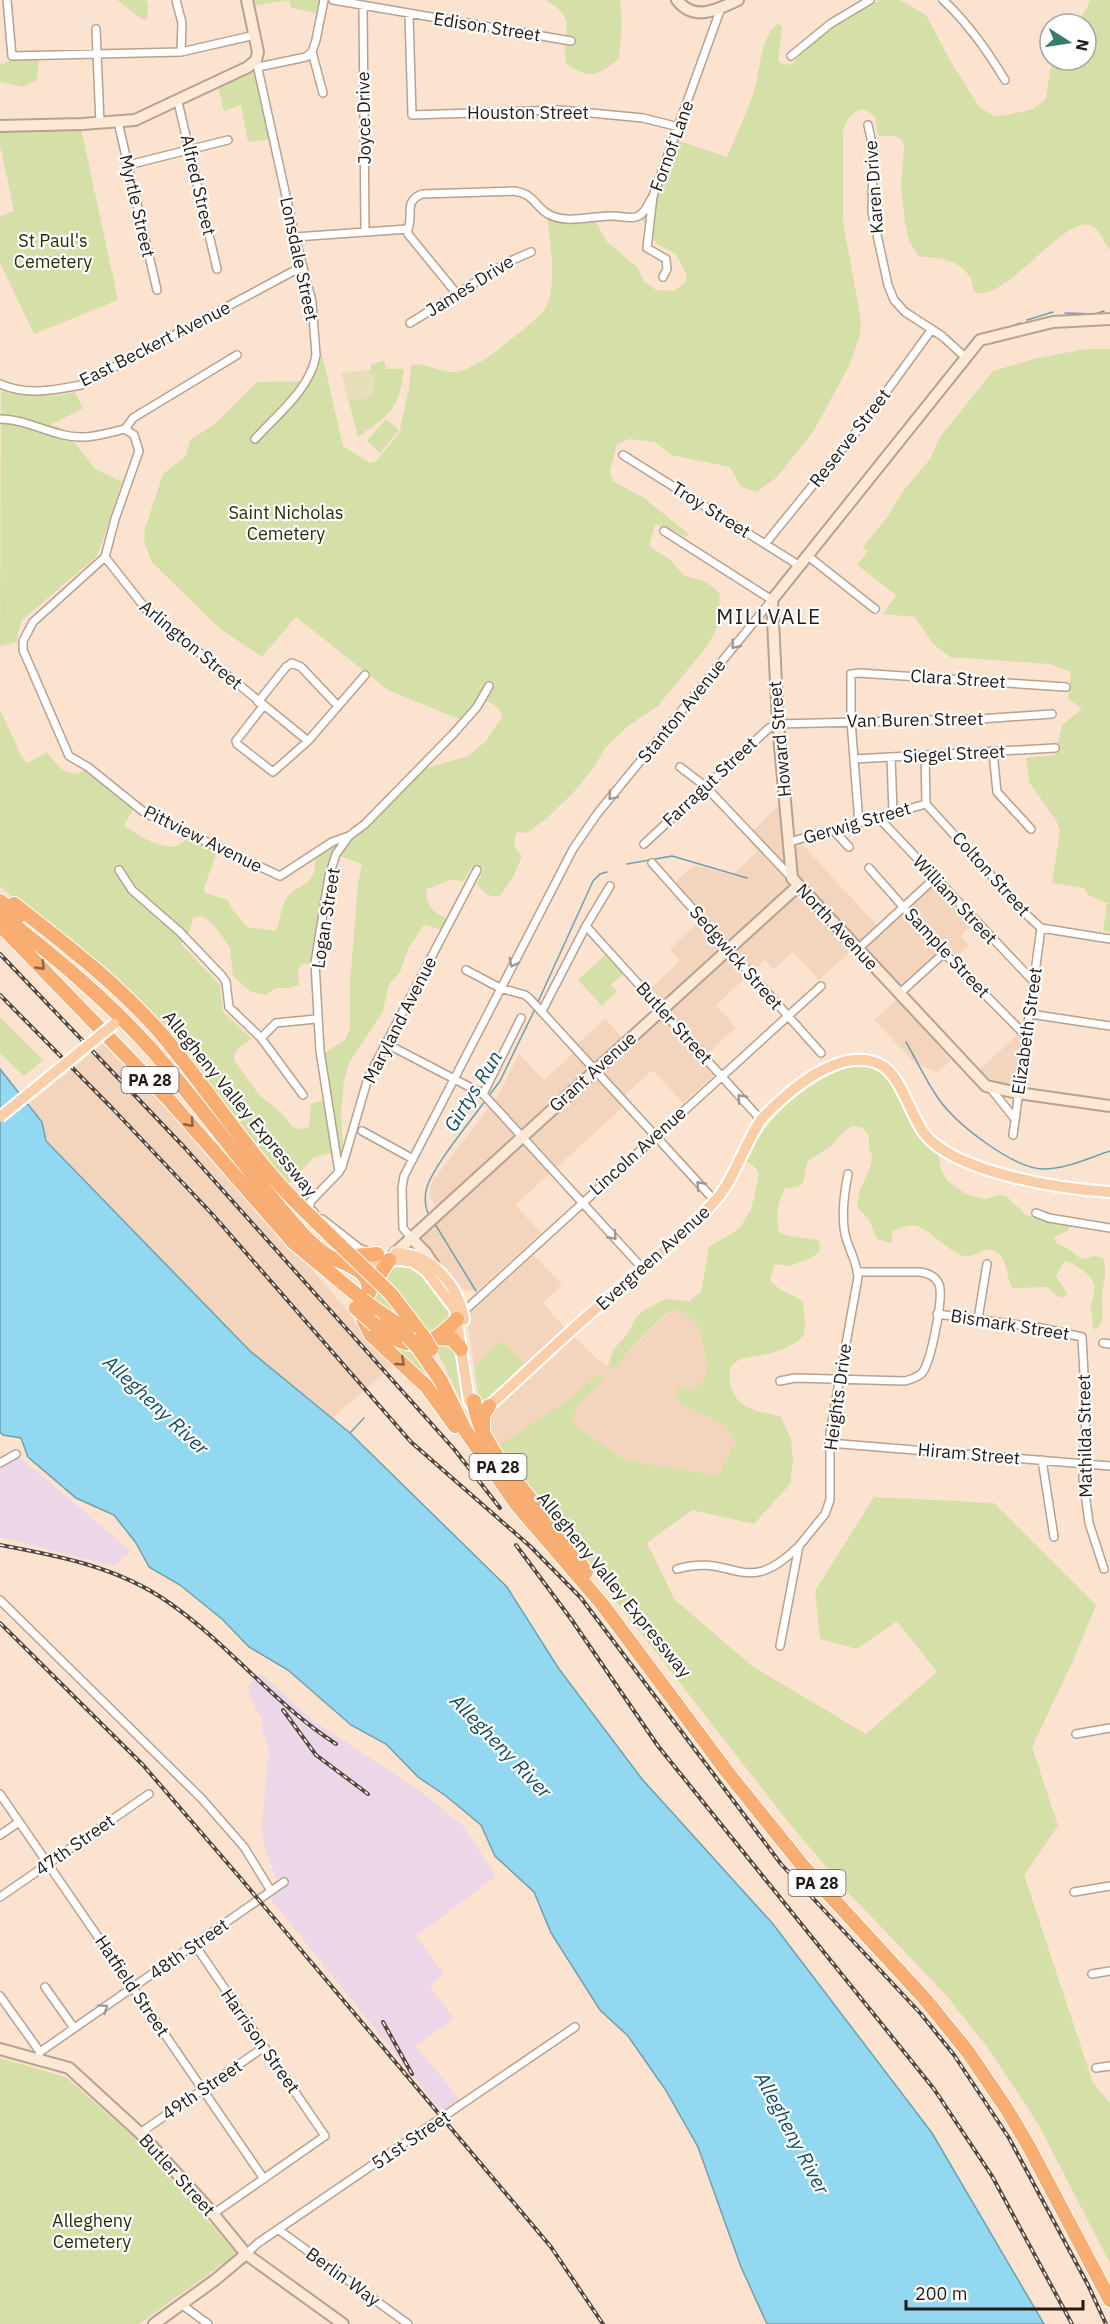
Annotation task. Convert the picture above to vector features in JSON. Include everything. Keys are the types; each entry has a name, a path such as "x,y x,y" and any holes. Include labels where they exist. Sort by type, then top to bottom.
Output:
{"highway":[{"name":"Allegheny Valley Expressway","path":"0,894 70,947 125,997 195,1075 225,1117 284,1190 391,1294 445,1371 472,1426 501,1472 586,1572 770,1814 820,1874 918,1979 974,2047 1022,2119 1110,2282"},
{"path":"0,901 67,955 169,1071 254,1179 294,1225 330,1257 353,1255"},
{"path":"0,914 66,966 120,1018 155,1042 225,1117"},
{"name":"Allegheny Valley Expressway","path":"0,925 170,1101 293,1242 315,1264 396,1323 408,1336 427,1343 441,1381 465,1430 499,1481 544,1539 602,1604 728,1773 802,1865 925,1999 968,2052 1028,2145 1110,2300"},
{"path":"155,1042 269,1188 327,1246 344,1255 387,1256 366,1302 375,1325 397,1341 406,1344 452,1339 461,1349"},
{"path":"353,1255 370,1285 364,1308 363,1319 366,1328 426,1386 439,1401 469,1449 499,1481"},
{"path":"427,1343 460,1315"},
{"path":"479,1405 484,1433 512,1475 567,1544 586,1572"}],"main road":[{"path":"0,1117 120,1018"},
{"name":"Evergreen Avenue","path":"479,1405 644,1270 715,1201 761,1120 795,1089 822,1070 846,1062 870,1062 887,1069 926,1135 945,1150 978,1166 1015,1177 1076,1190 1110,1192"},
{"path":"387,1256 410,1253 419,1256 435,1268 456,1293 479,1405"},
{"path":"387,1256 420,1265 460,1315 461,1349 469,1401 479,1405"}],"street":[{"path":"7,0 12,56 181,51 255,35"},
{"path":"176,0 182,23 181,51"},
{"path":"247,0 258,52 257,64"},
{"path":"0,126 118,122 146,117 257,64 306,57 312,52 316,40 324,0"},
{"name":"Edison Street","path":"333,0 409,15 571,41"},
{"path":"677,0 689,10 704,14 738,0"},
{"path":"791,56 830,24 870,0"},
{"path":"943,0 960,16 1005,80"},
{"name":"Joyce Drive","path":"363,6 365,231"},
{"name":"Fornof Lane","path":"663,276 667,269 666,259 647,248 653,196 721,8"},
{"name":"Houston Street","path":"409,15 412,115 560,110 644,118 679,127"},
{"path":"96,29 100,123"},
{"path":"312,52 323,93"},
{"name":"Lonsdale Street","path":"255,439 304,385 314,363 312,302 295,237 257,64"},
{"name":"Alfred Street","path":"178,102 217,269"},
{"name":"Myrtle Street","path":"118,122 156,290"},
{"name":"Karen Drive","path":"868,125 873,148 872,212 888,285 900,308 932,329 965,357"},
{"path":"128,165 228,140"},
{"path":"457,294 408,234 410,203 422,194 514,191 532,197 547,213 570,219 612,216 631,218 644,212 653,196"},
{"path":"295,237 408,229"},
{"name":"James Drive","path":"411,323 508,262 531,252"},
{"name":"East Beckert Avenue","path":"0,384 27,392 50,391 81,385 303,266"},
{"name":"Stanton Avenue","path":"411,1238 403,1228 404,1176 573,849 591,823 800,566 976,343 987,338 1053,322 1110,318"},
{"name":"Reserve Street","path":"765,544 865,421 932,329"},
{"path":"0,419 26,422 58,433 83,437 124,429 133,418 237,355"},
{"path":"105,558 114,519 139,451 134,435 124,429"},
{"name":"Troy Street","path":"622,455 800,566"},
{"path":"664,531 772,600"},
{"path":"808,556 875,609"},
{"name":"Arlington Street","path":"105,558 146,609 308,741"},
{"name":"Pittview Avenue","path":"105,558 33,622 23,641 23,651 69,756 88,767 145,813 280,876 332,842 349,836"},
{"name":"Howard Street","path":"772,600 778,724 795,882"},
{"name":"Arlington Street","path":"338,706 321,686 297,664 292,663 286,667 237,738 237,744 273,772 308,741 365,675"},
{"name":"Clara Street","path":"851,721 851,674 1066,687"},
{"name":"Logan Street","path":"339,1172 326,1099 316,1019 315,963 329,876 336,854 349,836 365,824 454,733 477,707 489,686"},
{"name":"Van Buren Street","path":"778,724 980,719 1052,714"},
{"path":"851,721 859,823"},
{"name":"Farragut Street","path":"644,844 769,728 778,724"},
{"name":"Siegel Street","path":"854,759 1055,748"},
{"path":"993,752 997,792 1025,827"},
{"path":"925,756 926,804"},
{"path":"891,757 893,812"},
{"name":"North Avenue","path":"680,767 705,786 982,1083 991,1089 1015,1119"},
{"name":"Gerwig Street","path":"789,842 926,804"},
{"name":"Colton Street","path":"926,804 1041,928 1110,939"},
{"name":"William Street","path":"878,817 1034,982"},
{"path":"833,830 849,847"},
{"name":"Sedgwick Street","path":"652,863 822,1053"},
{"name":"Sample Street","path":"869,868 944,953 1026,1036"},
{"path":"119,870 132,890 180,932 222,976 226,982 229,1007 261,1038 303,1095"},
{"name":"Maryland Avenue","path":"353,1255 310,1209 310,1202 339,1172 368,1078 477,870"},
{"path":"858,949 935,878"},
{"name":"Grant Avenue","path":"387,1256 411,1238 728,949 795,882"},
{"path":"541,1010 610,886"},
{"name":"Butler Street","path":"586,926 761,1120"},
{"name":"Elizabeth Street","path":"1013,1135 1041,928"},
{"path":"899,994 944,953"},
{"path":"466,970 500,988 525,994 715,1201"},
{"name":"Lincoln Avenue","path":"460,1315 821,986"},
{"path":"1030,1014 1110,1026"},
{"path":"484,1095 521,1017"},
{"path":"261,1038 276,1023 316,1019"},
{"path":"387,1044 484,1095 644,1270"},
{"path":"991,1089 1110,1107"},
{"path":"362,1131 413,1159"},
{"name":"Heights Drive","path":"780,1647 799,1546 828,1507 829,1443 857,1272 845,1234 844,1193 848,1174"},
{"path":"1036,1213 1049,1218 1110,1228"},
{"path":"411,1238 435,1268"},
{"path":"978,1319 987,1264"},
{"path":"780,1381 795,1378 905,1381 917,1377 928,1360 937,1314 939,1284 932,1275 920,1272 857,1272"},
{"name":"Bismark Street","path":"937,1314 1041,1328 1082,1337"},
{"name":"Mathilda Street","path":"1082,1337 1086,1411 1082,1465 1089,1523 1104,1569"},
{"name":"Hiram Street","path":"829,1443 1110,1467"},
{"path":"0,1463 16,1454"},
{"path":"1042,1460 1054,1538"},
{"path":"677,1569 699,1564 713,1565 744,1574 755,1574 772,1568 799,1546"},
{"path":"0,1600 202,1799 244,1847 271,1890"},
{"path":"1076,1734 1110,1728"},
{"name":"Hatfield Street","path":"0,1794 264,2179"},
{"name":"47th Street","path":"0,1897 149,1794"},
{"path":"0,1835 19,1822"},
{"name":"48th Street","path":"39,2055 74,2028 284,1882"},
{"path":"1074,1892 1110,1886"},
{"name":"Harrison Street","path":"195,1945 325,2136 264,2179"},
{"path":"1092,1974 1110,1971"},
{"path":"45,1987 74,2028"},
{"path":"0,1996 39,2055"},
{"name":"51st Street","path":"246,2254 575,2027"},
{"name":"49th Street","path":"140,2133 264,2047"},
{"name":"Butler Street","path":"0,2049 39,2055 69,2068 140,2133 246,2254 343,2324"},
{"path":"1096,2068 1110,2066"},
{"path":"213,2214 264,2179"},
{"name":"Berlin Way","path":"279,2230 408,2324"},
{"path":"154,2324 246,2254"},
{"path":"181,2304 208,2324"}],"shaded area":[{"path":"781,803 787,881 851,951 819,980 793,952 773,970 765,960 716,1005 736,1028 701,1059 714,1075 683,1103 652,1070 625,1095 630,1101 515,1205 541,1233 478,1290 462,1289 420,1240 442,1218 429,1195 432,1182 499,1094 519,1054 544,1080 579,1048 577,1044 605,1019 623,1038 661,1004 649,990 680,961 670,949 705,916 675,883 694,865 732,875 758,851 746,837"},
{"path":"801,843 882,931 934,883 973,924 961,936 969,945 957,957 946,946 900,988 798,879 795,845"},
{"path":"897,999 951,1060 938,1072 916,1064 874,1020"},
{"path":"1018,1034 1022,1038 1014,1086 996,1083 983,1076 978,1071"},
{"path":"107,1040 332,1292 368,1337 396,1363 332,1418 250,1351 46,1141 42,1122 29,1104"},
{"path":"534,1255 562,1285 543,1303 566,1329 526,1366 502,1340 474,1367 467,1316"},
{"path":"678,1309 700,1329 707,1364 704,1380 693,1390 684,1406 724,1424 736,1442 719,1476 624,1460 572,1423 577,1406 605,1378 598,1374 571,1399 496,1447 486,1432 492,1409 573,1336 596,1358 614,1369 648,1331 672,1311"},
{"path":"19,1457 131,1551 114,1566 0,1537 0,1469"},
{"path":"260,1673 315,1722 424,1794 463,1826 496,1876 416,1936 444,1974 430,1986 454,2019 416,2046 459,2099 442,2112 269,1897 281,1889 265,1850 262,1825 269,1748 262,1730 263,1721 250,1698 248,1686"}],"green space":[{"path":"117,0 145,0 148,3 147,19 143,20"},
{"path":"251,0 289,0 253,6"},
{"path":"289,0 319,0 317,13 291,8"},
{"path":"545,0 620,0 622,21 619,58 605,69 593,74 580,72 566,63 566,20 556,7"},
{"name":"Saint Nicholas Cemetery","path":"879,0 900,0 926,15 951,62 980,108 995,116 1008,115 1033,109 1046,99 1050,72 1098,72 1098,12 1084,12 1090,0 1110,0 1110,250 1099,232 1093,227 1080,225 1054,242 1010,280 996,289 976,293 970,278 962,268 947,260 918,256 909,241 901,187 904,147 902,140 893,136 879,136 874,117 862,109 849,117 843,131 843,221 861,320 860,334 850,364 813,432 776,478 757,492 741,487 730,467 671,455 655,442 630,439 617,444 610,471 613,481 644,498 689,534 682,535 663,526 655,525 649,546 671,560 684,576 695,578 716,590 720,594 719,607 722,618 708,645 658,706 628,726 605,748 594,767 573,793 546,819 527,833 516,833 514,846 522,856 514,875 500,896 493,896 481,890 477,884 484,869 479,865 471,868 464,881 450,880 427,889 428,904 447,919 442,930 423,926 408,949 400,972 389,984 383,1011 349,1063 344,1080 341,1114 343,1146 342,1151 338,1152 324,1053 345,1040 350,1029 350,982 358,884 362,864 340,856 350,839 371,825 424,769 468,756 486,741 502,717 501,713 490,702 479,697 461,720 388,690 296,617 262,657 219,628 151,561 144,540 145,529 163,474 186,456 190,440 215,424 257,382 310,381 322,354 343,446 370,463 376,461 401,431 411,365 417,364 450,372 467,369 500,349 545,309 549,299 552,276 547,217 570,222 595,220 607,242 637,267 644,281 656,290 674,291 685,283 687,276 676,254 658,245 641,217 671,138 727,157 754,91 767,38 777,24 782,26 778,61 783,65 792,64 822,36"},
{"path":"39,59 37,80 23,87 0,82 0,65 13,60"},
{"path":"255,70 271,139 248,142 241,105 224,111 218,88"},
{"name":"St Paul's Cemetery","path":"81,128 118,300 34,334 0,263 0,216 14,211 0,145 0,131"},
{"path":"1086,349 1110,349 1110,932 1103,931 1107,903 1088,895 1084,888 1052,883 1060,831 1056,820 1029,782 1026,758 1055,755 1062,725 1082,709 1068,699 1071,672 1050,664 950,657 933,644 915,617 883,614 896,595 857,565 868,551 863,547 888,516 903,491 930,459 940,437 993,371 1038,358"},
{"path":"384,361 386,369 404,369 396,402 386,416 358,437 342,375 344,372 371,370 371,364"},
{"path":"1,391 38,396 75,392 83,409 51,424 65,430 95,469 122,482 96,557 22,620 17,642 0,646"},
{"path":"386,419 399,430 380,453 367,441"},
{"path":"0,710 27,763 47,752 63,770 73,774 84,770 134,809 124,825 146,839 165,846 174,846 187,837 217,851 204,888 205,893 228,900 231,908 247,927 276,931 288,896 312,876 315,857 337,845 333,854 313,963 302,964 298,969 299,985 276,988 265,995 251,992 233,976 230,948 217,929 204,917 193,918 188,936 181,944 220,985 223,1012 252,1039 237,1050 234,1060 260,1096 280,1112 293,1127 300,1129 309,1127 311,1104 323,1100 332,1153 314,1157 287,1186 179,1048 0,886"},
{"path":"605,955 623,974 611,985 617,991 602,1006 578,980"},
{"path":"0,1017 43,1060 24,1076 0,1053"},
{"path":"850,1067 875,1069 888,1078 919,1135 942,1154 939,1157 941,1169 947,1181 966,1194 985,1199 998,1195 1006,1196 1026,1215 1069,1224 1068,1231 1054,1237 1056,1243 1069,1249 1081,1259 1095,1256 1103,1258 1105,1274 1101,1322 1096,1330 1092,1327 1093,1281 1069,1262 1065,1261 1057,1276 1067,1293 1065,1297 1059,1297 1047,1287 1013,1288 1005,1263 995,1251 987,1250 971,1256 963,1256 921,1228 913,1226 893,1231 891,1243 877,1239 869,1220 857,1207 860,1190 870,1168 872,1157 869,1136 863,1128 852,1126 831,1146 807,1163 803,1183 797,1187 785,1188 779,1204 777,1220 779,1232 789,1236 817,1240 820,1243 819,1252 811,1258 790,1266 775,1264 770,1279 780,1289 803,1301 804,1335 779,1351 741,1359 732,1366 730,1371 731,1387 739,1401 751,1409 780,1416 791,1438 793,1462 790,1484 754,1524 692,1510 647,1543 675,1600 752,1666 866,1734 937,1672 897,1621 857,1649 820,1639 815,1591 874,1497 994,1503 1096,1605 1072,1663 1032,1747 1058,1826 1024,1875 1093,2083 1110,2103 1110,2263 1038,2124 988,2048 945,1994 845,1889 789,1823 496,1447 571,1398 598,1374 605,1378 577,1406 572,1423 624,1460 719,1476 736,1442 724,1424 684,1406 676,1399 677,1387 693,1390 704,1380 707,1364 700,1329 678,1309 652,1326 614,1369 608,1366 613,1350 628,1333 641,1312 665,1299 689,1301 701,1292 709,1247 740,1228 752,1207 759,1173 753,1165 745,1162 764,1130 775,1116 802,1092 817,1082"},
{"path":"391,1266 416,1268 443,1297 454,1318 429,1337 408,1330 371,1299"},
{"path":"376,1334 409,1347 440,1395"},
{"path":"502,1340 526,1366 486,1402 479,1400 474,1367"},
{"path":"433,1343 455,1346 482,1434 470,1419"},
{"name":"Allegheny Cemetery","path":"0,2058 66,2077 139,2142 237,2254 139,2324 0,2324"}],"sand":[{"path":"369,370 375,381 372,395 360,401 349,399 342,375 344,372"}],"water":[{"name":"Allegheny River","path":"0,1069 42,1122 46,1141 250,1351 350,1433 507,1587 559,1669 642,1779 773,1924 932,2133 1044,2324 767,2324 741,2267 698,2147 665,2089 628,2036 600,2010 551,1933 534,1892 495,1856 481,1825 446,1796 418,1777 386,1744 351,1725 288,1670 249,1647 222,1619 180,1585 149,1567 136,1543 114,1515 76,1498 28,1457 21,1438 3,1435 0,1432"}],"waterway":[{"path":"315,295 316,306"},
{"path":"1065,313 1095,314 1104,311"},
{"path":"1027,320 1053,312"},
{"path":"1012,326 1020,323"},
{"name":"Girtys Run","path":"627,864 672,856 747,878"},
{"name":"Girtys Run","path":"537,1004 593,881 600,874 607,872"},
{"name":"Girtys Run","path":"488,1097 500,1081 535,1009"},
{"name":"Girtys Run","path":"906,1042 929,1085 946,1108 957,1120 1001,1153 1030,1167 1052,1169 1110,1151"},
{"name":"Girtys Run","path":"429,1215 425,1198 431,1178 444,1156 485,1101"},
{"name":"Girtys Run","path":"435,1224 476,1291"},
{"name":"Girtys Run","path":"350,1433 364,1418"}],"railway":[{"path":"0,954 185,1148 454,1449 500,1508"},
{"path":"0,995 112,1108 213,1215 411,1442 531,1547 581,1598 781,1864 921,2014 954,2055 1009,2138 1088,2285 1106,2324"},
{"path":"0,1545 87,1564 149,1590 211,1636 292,1711 336,1744"},
{"path":"516,1545 571,1619 658,1746 934,2089 992,2176 1072,2324"},
{"path":"0,1623 143,1765 242,1880 551,2247 603,2324"},
{"path":"283,1710 316,1755 368,1794"},
{"path":"383,2022 412,2074"}],"district":[{"name":"MILLVALE","path":"769,617"}]}
